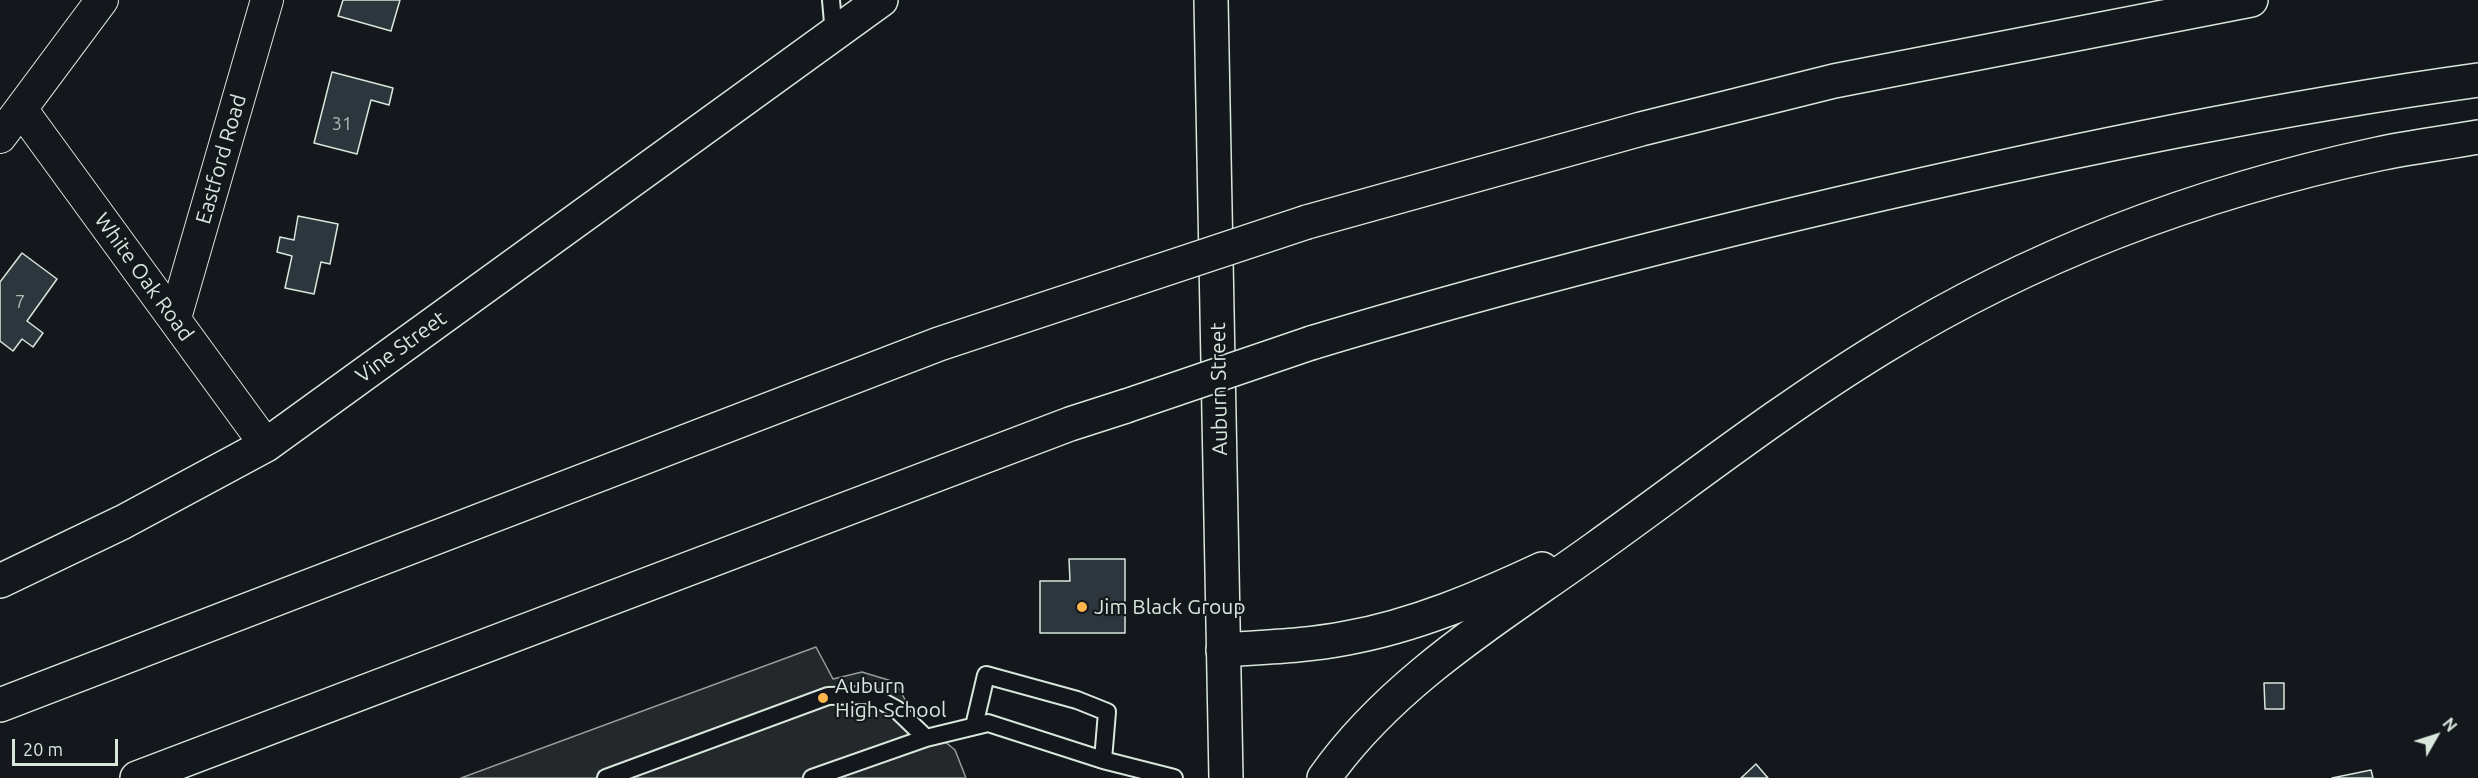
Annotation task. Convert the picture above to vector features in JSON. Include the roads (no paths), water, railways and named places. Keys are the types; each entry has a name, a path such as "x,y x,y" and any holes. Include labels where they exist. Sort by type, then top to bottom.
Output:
{"main road":[{"name":"Vine Street","path":"0,581 123,522 266,445 881,0"},
{"name":"Vine Street","path":"778,73 907,0"},
{"name":"Auburn Street","path":"1211,0 1226,778"},
{"path":"0,705 939,344 1307,222 1641,129 1834,81 2251,0"},
{"path":"137,778 1036,437 1311,343 1498,288 1619,256 2014,164 2197,127 2353,99 2478,80"},
{"path":"1324,778 1352,740 1406,688 1446,655 1775,418 1848,369 1930,320 2023,273 2126,228 2245,189 2379,154 2478,137"},
{"path":"1223,650 1307,644 1348,638 1403,624 1509,584 1630,524"}],"street":[{"path":"0,137 102,0"},
{"name":"Eastford Road","path":"175,318 267,0"},
{"name":"White Oak Road","path":"21,109 266,445"}],"lane":[{"path":"831,0 834,34"},
{"path":"974,726 986,675 998,678 1077,700 1107,712 1103,760"},
{"path":"606,778 828,696 870,695 896,709 926,738"},
{"path":"812,778 926,738 988,723 1103,760 1174,778"}],"place":[{"name":"Jim Black Group","path":"1082,607"},
{"name":"Auburn High School","path":"823,698"}]}
